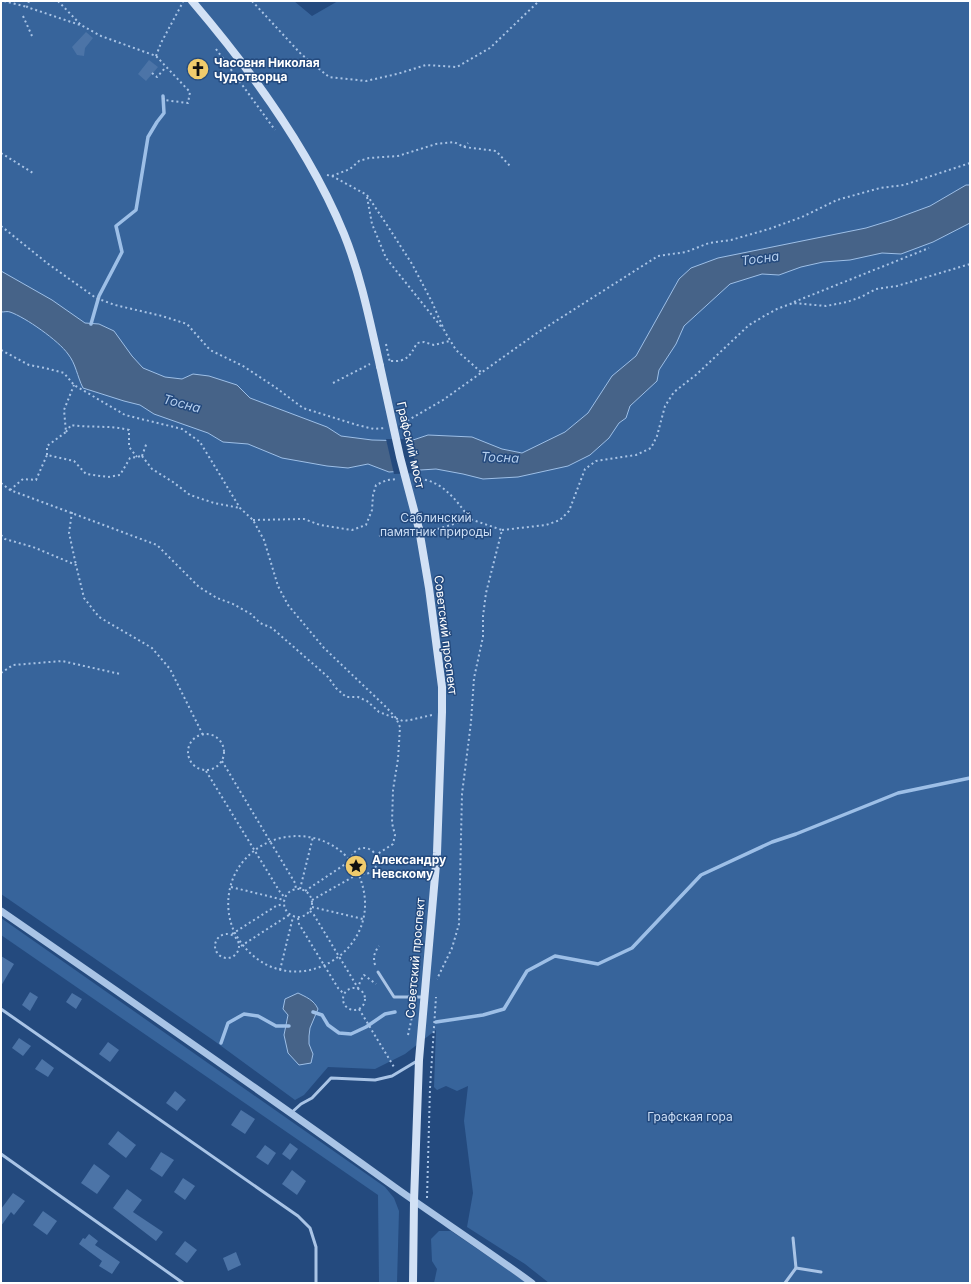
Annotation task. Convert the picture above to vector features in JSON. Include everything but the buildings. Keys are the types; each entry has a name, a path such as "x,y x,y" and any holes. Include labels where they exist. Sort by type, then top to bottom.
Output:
{"main road":[{"path":"192,1 224,39 271,104 308,161"},
{"name":"Графский мост","path":"308,161 332,207 351,254 368,312 400,457 414,529"},
{"name":"Советский проспект","path":"414,529 429,588 442,687 437,853 420,997 414,1201 414,1283"}],"street":[{"path":"1,911 291,1113 414,1201 493,1254 532,1283"}],"lane":[{"path":"378,972 394,997 420,997"},
{"path":"1,1009 298,1216 310,1228 316,1247 316,1283"},
{"path":"291,1113 301,1104 312,1098 331,1078 375,1080 392,1076 419,1060"},
{"path":"1,1154 183,1283"},
{"path":"784,1283 796,1268 793,1238"},
{"path":"796,1268 821,1272"}],"path":[{"path":"4,1 27,6 81,25 101,36 156,56 190,92 188,103 164,100 162,96"},
{"path":"27,6 29,1"},
{"path":"58,1 81,25"},
{"path":"156,56 183,1"},
{"path":"252,1 301,54 329,77 366,81 397,74 426,65 457,66 490,48 539,1"},
{"path":"23,16 32,36"},
{"path":"216,49 276,130"},
{"path":"152,74 157,77 166,67"},
{"path":"332,176 350,169 359,161 369,158 398,156 436,144 454,142 464,147 496,150 510,166"},
{"path":"464,147 468,143"},
{"path":"1,153 33,173"},
{"path":"308,161 327,176 332,176 367,196 412,264 450,341 456,350 481,372"},
{"path":"397,426 442,400 537,333 658,256 686,252 709,243 731,240 769,229 837,200 880,188 904,185 970,163"},
{"path":"367,196 372,224 386,258 445,332"},
{"path":"1,226 47,263 96,298 115,305 162,316 187,324 210,350 243,366 303,408 329,417 374,429 389,427"},
{"path":"422,479 437,484 456,500 470,519 502,530 546,525 560,520 569,511 585,469 596,461 636,455 651,448 657,436 665,406 674,392 697,374 749,325 777,308 793,303 929,248"},
{"path":"793,303 826,306 847,302 876,290 897,286 970,264"},
{"path":"391,362 405,360 410,355 417,343 424,342 434,345 450,341"},
{"path":"1,350 29,365 64,374 74,385 125,415 182,429 200,442 240,508 253,520 264,540 278,586 288,605 324,648 396,718 400,727 398,760 392,790 392,823 395,835 393,844 376,855"},
{"path":"333,383 371,363 371,368"},
{"path":"66,432 64,410 74,385"},
{"path":"34,483 47,455 47,446 66,432 71,425 83,427 120,428 129,430 129,448 137,457"},
{"path":"142,456 147,442"},
{"path":"47,455 74,461 86,474 108,478 120,475 130,458 142,456"},
{"path":"142,456 152,468 190,495 214,503 240,508"},
{"path":"10,490 23,479 36,480"},
{"path":"253,520 304,519 320,525 352,530 366,524 372,510 373,495 376,485 387,480 395,479"},
{"path":"1,484 10,490 157,545 199,588 217,598 233,604 251,614 260,623 272,628 328,677 336,688 346,697 358,697 367,701 379,712 403,721 433,715 433,720"},
{"path":"72,512 69,533 84,598 99,617 152,648 166,664 170,669 203,735"},
{"path":"427,532 470,519"},
{"path":"379,536 414,529"},
{"path":"437,979 452,948 459,924 462,794 471,722 474,678 483,637 483,616 486,593 502,530"},
{"path":"1,535 5,539 33,547 76,565"},
{"path":"1,673 13,665 62,661 120,674"},
{"path":"203,735 213,735 222,743 224,753 222,761 216,767 202,771 194,766 190,761 188,748 190,743 195,738 203,735"},
{"path":"222,761 295,883 296,889"},
{"path":"206,771 280,892 284,899 284,908 289,915 298,918 302,917 310,911 312,907 312,900 305,891 300,889 291,891 284,899"},
{"path":"286,836 313,837 333,846 351,862 357,871 364,896 363,919 357,936 349,947 324,966 307,971 280,970 262,962 251,954 233,933 229,913 231,886 240,866 254,850 270,841 286,836"},
{"path":"300,889 313,837"},
{"path":"351,862 350,860 352,855 357,849 370,849 376,855 377,864 373,872 364,875 357,871"},
{"path":"305,891 309,887 351,862"},
{"path":"312,900 358,874"},
{"path":"231,886 284,899"},
{"path":"284,904 276,906 233,933 225,933 218,937 215,944 216,951 222,957 230,958 237,954 242,945 289,915"},
{"path":"312,907 363,919"},
{"path":"310,911 314,915 358,988 362,990 365,998 363,1006 359,1009 351,1010 344,1006 342,1002 343,993 350,988 358,988"},
{"path":"280,970 293,917"},
{"path":"298,918 299,924 324,966 338,988 343,993"},
{"path":"233,933 237,938 240,947"},
{"path":"378,972 373,958 379,946"},
{"path":"358,988 364,974 376,984 386,986"},
{"path":"408,1035 420,997"},
{"path":"359,1009 396,1070"}],"green space":[{"name":"Саблинский памятник природы","path":"1,1 294,1 312,16 338,1 970,1 970,1283 549,1283 525,1264 467,1227 473,1193 464,1121 468,1086 457,1091 446,1086 437,1090 434,1087 436,1030 405,1054 375,1069 328,1067 304,1095 295,1100 213,1040 1,894"},
{"path":"1,918 385,1187 394,1198 399,1211 397,1283 379,1283 378,1195 1,935"},
{"path":"439,1231 451,1231 527,1283 434,1283 437,1269 432,1261 431,1239"}],"water":[{"name":"Тосна","path":"966,185 970,185 970,223 933,242 901,254 882,253 850,260 823,262 801,267 779,275 762,274 730,284 684,326 676,344 659,370 657,381 630,406 626,418 619,423 609,438 590,455 568,466 518,477 483,479 436,469 389,472 368,464 348,468 327,466 282,458 248,444 223,442 208,433 154,414 140,405 83,388 75,366 64,349 41,330 24,319 9,312 1,312 1,271 52,300 85,323 99,324 114,331 132,356 143,368 165,377 182,379 193,374 209,376 237,385 250,398 327,427 341,436 372,440 410,441 428,435 472,437 502,449 522,453 565,432 588,413 612,376 636,356 679,279 691,268 718,258 866,228 930,206"},
{"path":"298,993 312,1001 318,1009 310,1028 309,1044 313,1054 311,1063 299,1065 288,1053 284,1035 288,1015 283,1009 285,999"}],"pier":[{"path":"386,439 410,439 417,473 394,474"}],"waterway":[{"path":"91,324 99,296 122,252 116,226 136,210 148,137 164,113 163,96"},
{"path":"436,1022 483,1015 504,1009 527,971 555,956 598,964 632,948 701,875 772,842 796,834 898,793 970,778"},
{"path":"313,1012 322,1015 328,1025 339,1033 351,1034 366,1027 385,1014 395,1012"},
{"path":"221,1043 228,1023 244,1014 258,1016 276,1026 289,1026"}],"place":[{"name":"Часовня Николая Чудотворца","path":"198,69"},
{"name":"Александру Невскому","path":"356,866"}],"park label":[{"name":"Графская гора","path":"690,1116"}]}
